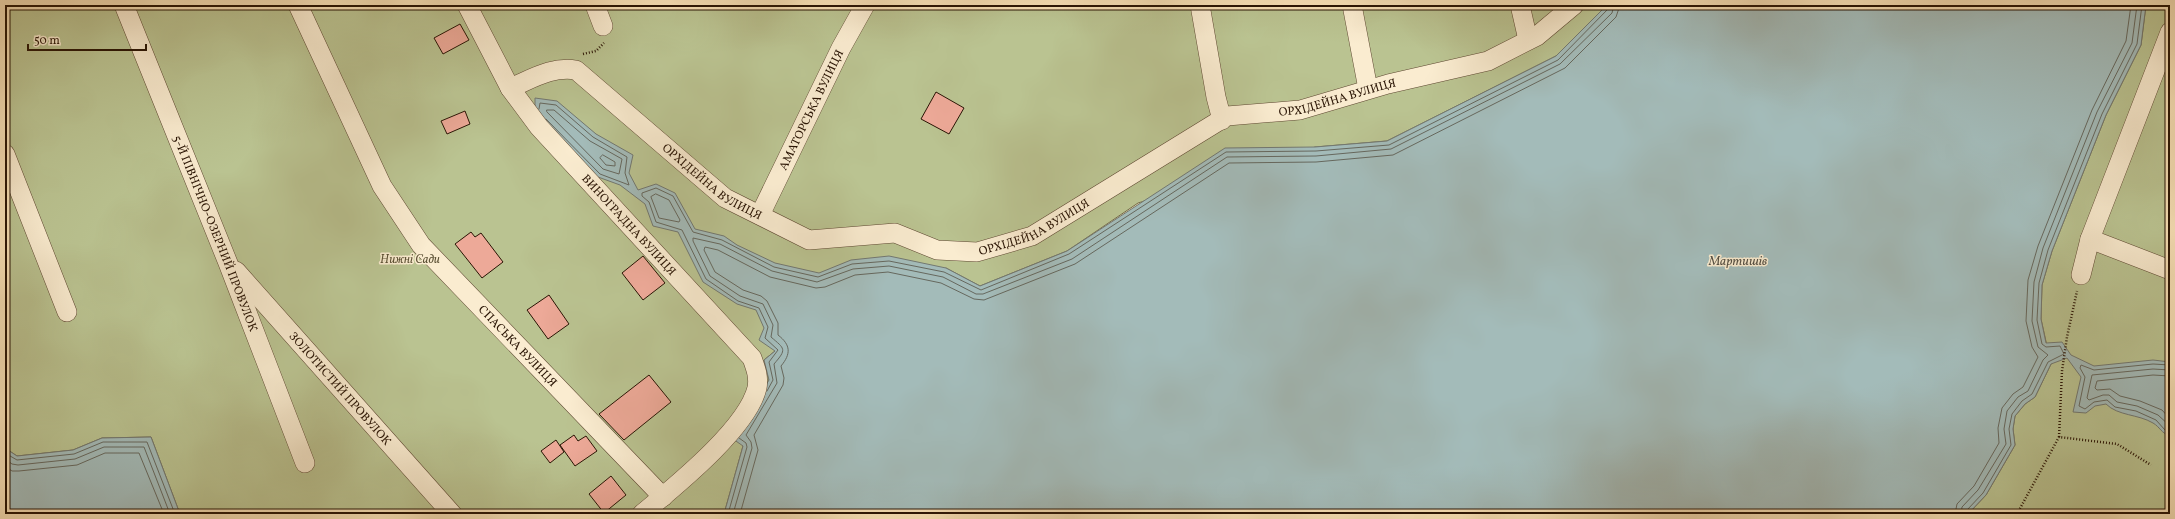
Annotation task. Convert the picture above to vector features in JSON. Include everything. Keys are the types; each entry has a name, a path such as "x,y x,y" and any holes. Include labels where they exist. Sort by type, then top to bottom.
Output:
{"street":[{"name":"5-Й ПІВНІЧНО-ОЗЕРНИЙ ПРОВУЛОК","path":"124,5 228,263 305,463"},
{"name":"СПАСЬКА ВУЛИЦЯ","path":"298,5 382,186 421,245 663,497"},
{"name":"ВИНОГРАДНА ВУЛИЦЯ","path":"467,5 510,88 540,127 752,358 758,373 757,389 745,415 692,473 663,497"},
{"path":"595,5 602,26"},
{"name":"АМАТОРСЬКА ВУЛИЦЯ","path":"760,215 841,48 865,5"},
{"path":"1200,5 1216,97 1222,120"},
{"path":"1352,5 1368,89"},
{"path":"1520,5 1528,40"},
{"name":"ОРХІДЕЙНА ВУЛИЦЯ","path":"570,69 576,70 725,198 809,240 895,233 937,250 977,252 1032,236 1227,116 1300,110 1368,89 1488,61 1537,36 1574,5"},
{"path":"2081,275 2090,239 2169,42"},
{"path":"510,88 552,70 570,69"},
{"path":"5,154 67,312"},
{"path":"2090,239 2170,270"},
{"name":"ЗОЛОТИСТИЙ ПРОВУЛОК","path":"228,263 452,514"},
{"path":"642,514 663,497"}],"path":[{"path":"570,69 573,61 578,56 596,51 606,42 602,26"},
{"path":"2017,514 2059,437 2062,371 2066,337 2081,275"},
{"path":"2059,437 2117,444 2152,465"}],"green space":[{"name":"Нижні Сади","path":"5,5 1607,5 1556,56 1387,141 1315,147 1138,203 1067,251 980,286 946,268 775,351 764,360 769,380 743,425 743,446 724,514 180,514 151,437 102,438 73,450 17,456 5,448"},
{"path":"2146,5 2170,5 2170,514 1968,514 1986,495 2015,445 2013,429 2015,416 2025,404 2035,397 2051,364 2041,319 2042,285 2052,251 2106,115 2141,45"}],"water":[{"name":"Мартишів","path":"1607,5 2146,5 2141,45 2106,115 2052,251 2042,285 2041,319 2046,343 2062,342 2071,355 2094,366 2153,360 2170,362 2170,436 2147,420 2116,411 2106,404 2095,406 2086,413 2073,412 2081,377 2067,358 2051,364 2035,397 2025,404 2015,416 2013,429 2015,445 1986,495 1968,514 724,514 743,446 733,439 769,380 764,360 775,351 759,340 764,328 756,310 737,304 703,282 678,232 653,226 645,204 620,185 598,177 535,113 535,98 557,101 596,134 633,155 629,173 638,190 656,184 675,193 695,229 724,236 737,245 775,263 819,273 851,260 889,256 946,268 980,286 1067,251 1225,148 1315,147 1387,141 1556,56"},
{"path":"151,437 180,514 5,514 5,448 17,456 73,450 102,438"}],"building":[{"path":"460,24 469,40 443,54 434,38"},
{"path":"936,92 964,108 949,134 921,119"},
{"path":"465,111 470,124 447,134 441,121"},
{"path":"471,232 475,237 481,233 503,262 482,278 455,244"},
{"path":"643,256 665,283 643,300 622,273"},
{"path":"549,295 569,324 548,339 527,310"},
{"path":"649,375 671,402 624,440 599,414"},
{"path":"574,435 578,441 586,436 597,451 575,466 560,445"},
{"path":"556,440 564,452 550,463 541,451"},
{"path":"611,476 626,495 604,513 589,494"}]}
